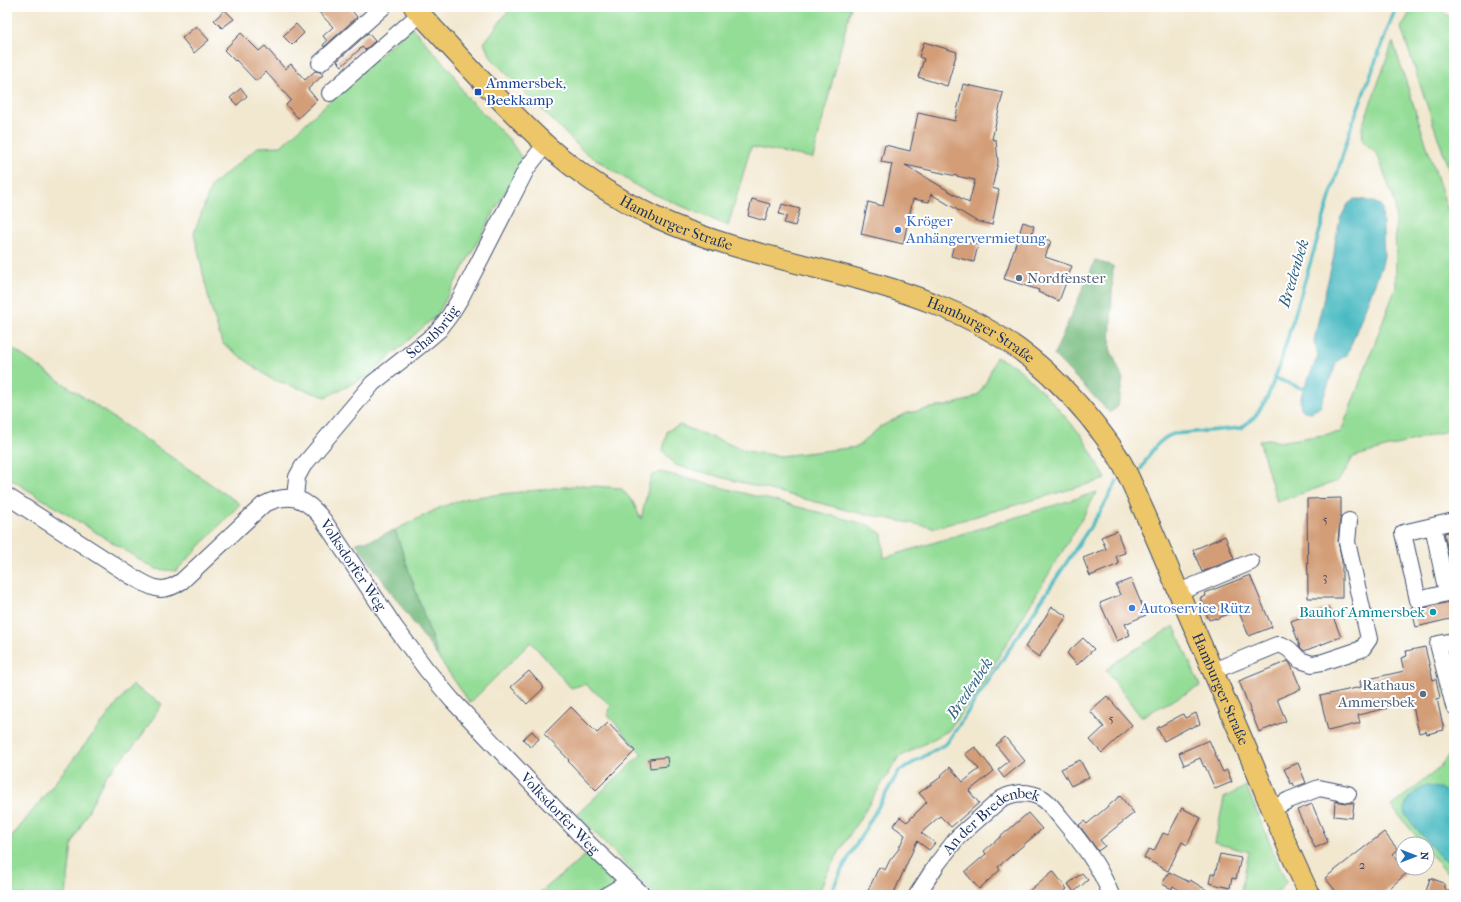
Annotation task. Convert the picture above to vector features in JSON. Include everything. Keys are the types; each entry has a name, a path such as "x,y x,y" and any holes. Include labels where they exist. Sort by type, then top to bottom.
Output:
{"main road":[{"name":"Hamburger Straße","path":"417,10 484,85 545,145 566,162 606,190 656,217 727,244 866,280 901,291 967,317 988,328 1025,354 1047,372 1064,389 1106,439 1128,476 1272,809 1306,894"}],"street":[{"path":"320,63 383,7"},
{"path":"330,93 417,10"},
{"name":"Schabbrüg","path":"295,498 297,477 303,466 368,389 387,371 439,330 450,315 461,297 527,168 545,145"},
{"path":"7,496 131,576 161,590 174,587 182,581 263,505 279,498 295,498"},
{"name":"Volksdorfer Weg","path":"295,498 303,500 317,512 394,626 426,669 452,700 589,844 643,895"},
{"path":"1213,671 1278,645 1282,645 1289,649 1300,660 1312,664 1323,662 1362,649 1369,639 1347,542 1349,521"},
{"path":"1432,526 1454,521"},
{"path":"1179,592 1251,562"},
{"path":"1454,641 1438,644 1454,706"},
{"path":"1272,809 1289,800 1319,788 1348,794"},
{"name":"An der Bredenbek","path":"917,895 937,864 958,837 1000,799 1017,793 1035,795 1049,803 1092,858 1111,895"},
{"path":"607,895 630,882"}],"green space":[{"path":"511,7 851,7 813,158 751,147 728,226 640,188 583,151 492,59 484,43"},
{"path":"1413,7 1441,7 1444,13 1454,20 1454,185 1401,28"},
{"path":"411,26 453,74 465,95 509,139 523,160 437,315 368,376 326,397 271,379 222,343 210,304 194,233 212,185 258,147 281,146"},
{"path":"1393,42 1454,229 1454,429 1353,457 1338,481 1277,502 1259,440 1270,439 1279,442 1341,432 1396,287 1395,203 1378,156 1363,141 1362,127"},
{"path":"1095,261 1113,266 1110,349 1123,379 1118,406 1110,413 1054,355"},
{"path":"7,345 240,504 176,571 155,569 7,477"},
{"path":"996,357 1017,367 1048,397 1082,436 1106,479 935,528 850,511 675,465 663,451 667,431 680,425 747,451 780,456 857,447 880,427 904,414 946,406 968,400 979,394 987,380"},
{"path":"661,472 869,525 882,534 884,558 1097,492 978,691 948,731 898,758 845,842 826,875 818,895 655,895 577,814 642,754 608,715 611,705 585,684 571,688 531,642 470,703 438,657 395,530 441,507 467,498 582,485 621,488 633,502 641,519 651,476"},
{"path":"395,530 438,657 356,543 374,539"},
{"path":"1174,626 1200,686 1141,717 1106,670 1121,658"},
{"path":"132,685 162,704 139,740 105,777 72,844 66,895 7,895 7,843"},
{"path":"1451,752 1454,761 1454,882 1435,859 1435,836 1416,836 1391,806 1437,770"},
{"path":"1246,786 1286,882 1278,893 1240,895 1249,852 1215,843 1224,798"},
{"path":"587,854 617,886 601,895 537,895"}],"water":[{"path":"1355,199 1373,202 1382,207 1384,256 1382,265 1347,355 1337,361 1320,407 1312,412 1304,411 1301,408 1300,402 1302,393 1318,356 1314,341 1334,256 1340,219 1348,204"},
{"path":"1427,786 1435,787 1454,797 1454,860 1445,860 1441,858 1435,851 1435,836 1423,836 1406,816 1405,810 1407,801 1417,791"}],"building":[{"path":"314,7 349,7 357,17 324,47 323,45 327,41 323,36 333,27"},
{"path":"225,10 234,19 222,28 214,20"},
{"path":"296,24 304,33 292,45 283,36"},
{"path":"196,26 209,40 194,53 182,38"},
{"path":"241,33 259,51 265,46 285,69 291,64 305,80 315,71 320,72 323,75 308,89 317,100 298,118 286,105 291,100 266,72 256,81 224,50"},
{"path":"368,33 375,41 365,50 362,47 342,66 337,61"},
{"path":"924,42 957,52 947,86 918,77 924,59 919,57"},
{"path":"963,84 1003,93 992,139 996,140 998,162 992,188 999,190 992,225 976,221 931,194 929,202 913,199 903,244 861,234 868,202 883,206 892,164 881,162 885,145 910,151 918,113 955,121","holes":["905,165 975,180 969,203"]},
{"path":"241,88 247,96 237,105 230,98"},
{"path":"752,199 770,204 765,221 748,216"},
{"path":"782,204 800,209 795,226 784,223 787,216 779,214"},
{"path":"1023,222 1034,226 1032,234 1051,241 1045,257 1072,266 1059,301 1038,292 1039,290 1004,279"},
{"path":"955,240 978,245 974,262 951,256"},
{"path":"1341,498 1338,541 1342,561 1342,598 1308,598 1307,499"},
{"path":"1117,531 1125,553 1116,556 1119,564 1090,576 1083,558 1106,549 1101,537"},
{"path":"1454,531 1454,574 1453,574 1444,533"},
{"path":"1225,536 1234,559 1202,572 1193,550"},
{"path":"1250,575 1272,627 1249,636 1238,610 1216,619 1209,620 1200,598 1206,596 1205,593"},
{"path":"1131,579 1146,615 1125,624 1130,635 1117,641 1100,603 1120,595 1116,585"},
{"name":"Bauhof Ammersbek","path":"1454,599 1454,618 1416,627 1411,607 1420,609 1449,602"},
{"path":"1052,607 1067,616 1039,657 1025,647"},
{"path":"1329,607 1341,637 1304,651 1300,647 1291,621"},
{"path":"1083,638 1094,649 1077,665 1067,653"},
{"path":"1425,647 1433,680 1436,679 1440,698 1437,699 1444,730 1427,734 1426,731 1419,733 1412,702 1358,715 1360,723 1328,731 1320,696 1361,687 1360,681 1404,671 1401,658 1407,656 1406,651"},
{"path":"1288,661 1301,689 1277,699 1286,721 1259,732 1239,681"},
{"path":"529,671 544,688 527,704 511,687"},
{"path":"1107,696 1132,725 1102,753 1090,740 1104,727 1090,711"},
{"path":"571,707 597,733 608,723 635,751 596,790 544,734"},
{"path":"1196,713 1200,724 1190,727 1164,741 1157,728 1183,714 1185,718"},
{"path":"532,731 539,739 530,747 523,739"},
{"path":"1005,737 1025,761 1004,778 998,770 1009,761 996,745"},
{"path":"1209,740 1223,772 1227,770 1232,782 1215,789 1200,758 1184,765 1179,753"},
{"path":"975,747 994,771 969,791 979,803 951,827 940,816 921,833 935,843 929,850 917,841 893,895 866,895 879,867 885,870 890,860 898,850 905,835 893,826 900,817 907,822 927,802 919,793 941,777 940,776 950,767 963,782 979,769 965,754"},
{"path":"667,757 668,766 650,768 649,759"},
{"path":"1080,760 1089,777 1071,786 1061,769"},
{"path":"1298,763 1306,783 1295,787 1293,783 1291,784 1284,769"},
{"path":"1120,796 1134,813 1100,840 1105,846 1098,851 1079,825 1084,821 1087,824"},
{"path":"1335,801 1354,803 1352,818 1334,816"},
{"path":"1312,804 1328,842 1315,848 1297,810"},
{"path":"1182,808 1201,818 1187,845 1182,842 1168,871 1144,858 1149,849 1154,851 1163,833 1168,835"},
{"path":"1028,813 1042,829 998,867 1000,870 979,889 965,872 986,854 984,851"},
{"path":"1384,832 1395,846 1395,852 1392,854 1395,857 1395,876 1403,876 1382,895 1339,895 1325,878"},
{"path":"1220,854 1241,858 1236,879 1232,878 1230,888 1209,883 1211,874 1215,874"},
{"path":"1053,871 1067,889 1060,895 1024,895"},
{"path":"1169,872 1189,882 1190,880 1215,895 1187,895 1173,886 1172,889 1162,884"},
{"path":"1082,873 1088,880 1074,892 1068,884"},
{"path":"1430,878 1444,883 1444,888 1454,895 1425,895"}],"waterway":[{"name":"Bredenbek","path":"1141,469 1154,448 1167,437 1173,434 1241,428 1255,417 1267,398 1278,370 1352,124 1396,7"},
{"path":"1275,378 1304,389"},
{"name":"Bredenbek","path":"830,895 841,871 899,771 947,743 1102,509 1117,481"}],"place":[{"name":"Ammersbek, Beekkamp","path":"478,92"},
{"name":"Kröger Anhängervermietung","path":"898,230"},
{"name":"Nordfenster","path":"1019,278"},
{"name":"Autoservice Rütz","path":"1132,608"},
{"name":"Bauhof Ammersbek","path":"1433,612"},
{"name":"Rathaus Ammersbek","path":"1423,694"}]}
